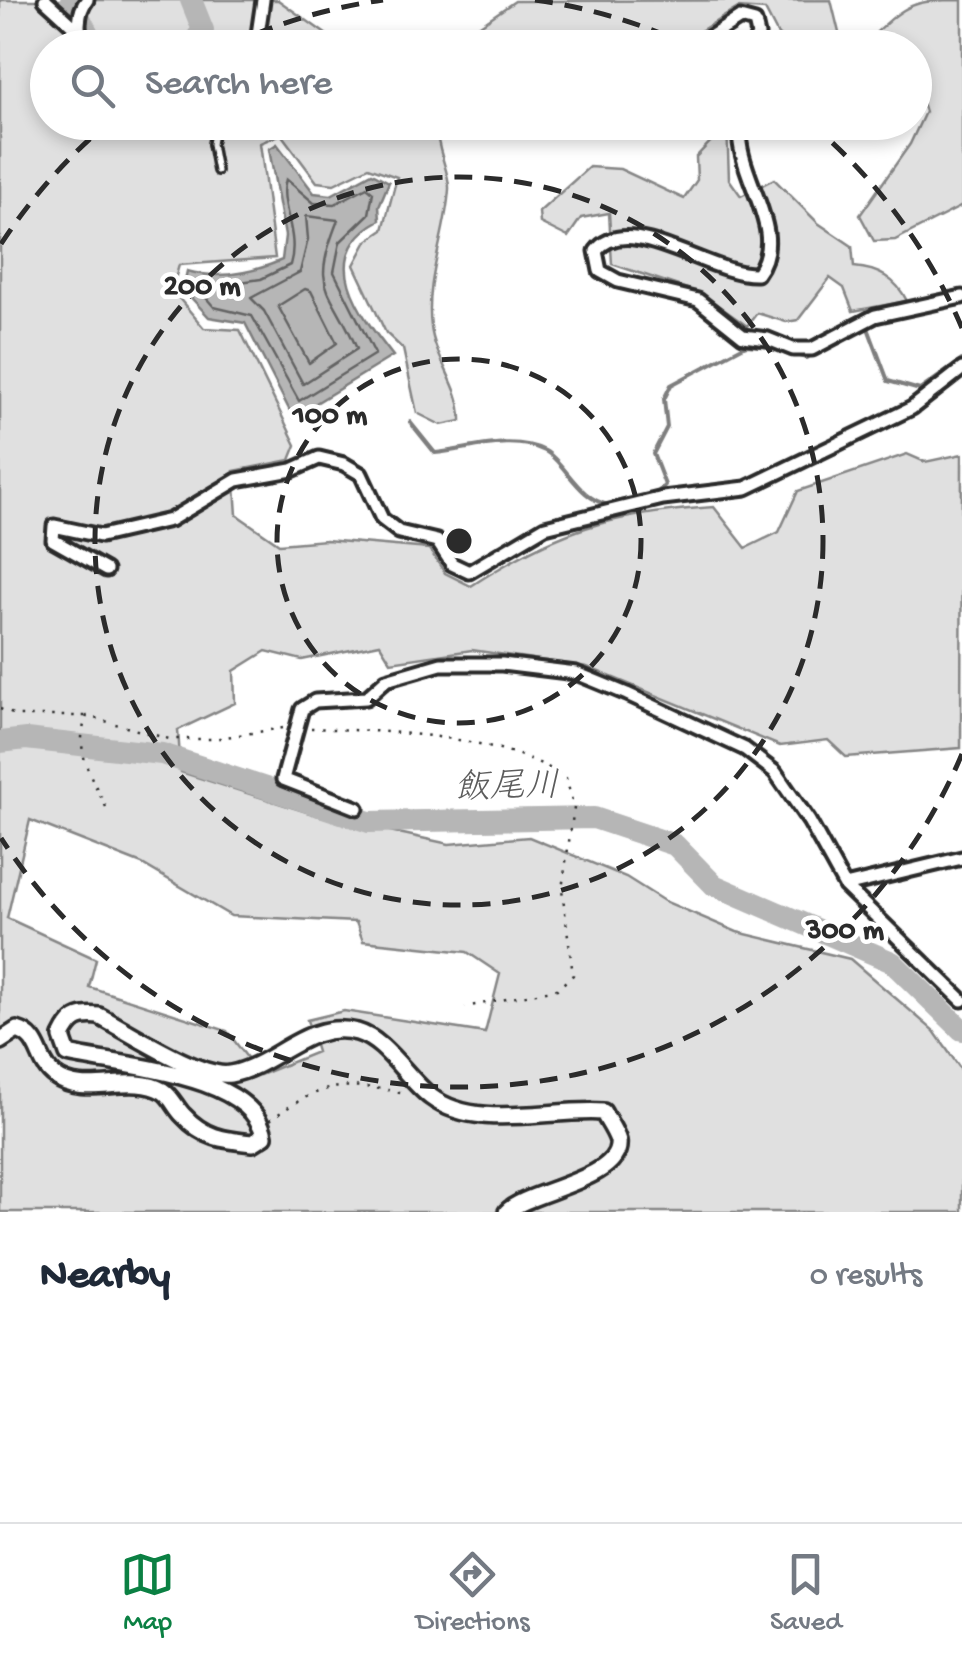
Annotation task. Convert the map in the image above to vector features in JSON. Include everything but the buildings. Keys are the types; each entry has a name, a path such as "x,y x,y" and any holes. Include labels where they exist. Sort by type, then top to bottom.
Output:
{"main road":[{"path":"0,1041 16,1030 27,1033 36,1042 44,1064 64,1081 137,1084 164,1092 210,1138 262,1141 262,1125 205,1082 151,1066 68,1054 62,1037 69,1022 80,1015 99,1016 202,1070 228,1074 328,1027 361,1033 432,1098 453,1109 498,1115 603,1112 618,1141 615,1155 591,1176 507,1212"}],"street":[{"path":"45,0 80,28 84,4"},
{"path":"259,30 263,0"},
{"path":"721,30 740,18 755,22 757,30"},
{"path":"740,140 741,163 766,224 768,253 756,274 736,275 642,238 619,235 603,242 596,252 600,271 618,282 698,300 742,336 768,339 792,349 812,348 875,316 962,297"},
{"path":"106,570 53,540 54,526 101,536 170,520 214,490 265,473 292,470 319,458 361,474 382,519 399,532 438,540 452,564 470,572 545,526 663,498 746,488 912,408 962,369"},
{"path":"357,808 282,779 302,709 315,701 366,698 386,680 441,664 502,664 576,673 745,750 775,772 845,886 962,1000"},
{"path":"845,886 962,858"}],"lane":[{"path":"213,140 217,171"}],"path":[{"path":"0,708 18,716 88,716 169,738 213,739 298,727 424,733 503,751 566,778 574,808 562,889 573,975 557,989 465,1007"},
{"path":"88,716 81,731 82,756 106,807"},
{"path":"262,1125 302,1097 346,1082 432,1098"}],"shaded area":[{"path":"0,0 278,0 320,30 30,30 30,140 267,140 260,143 275,258 179,265 172,290 204,328 240,330 296,445 290,460 234,471 237,515 279,544 326,540 429,549 445,573 471,586 559,538 644,514 714,507 746,548 779,532 798,491 907,454 925,462 962,454 961,748 846,757 828,740 780,746 587,667 472,650 391,662 380,644 302,660 266,651 234,671 235,703 178,730 181,772 316,815 449,844 529,837 626,877 664,901 737,932 850,959 934,1031 962,1071 962,1212 0,1212","holes":["30,820 142,864 231,916 356,922 363,941 467,952 500,974 485,1033 344,1011 307,1020 317,1052 260,1075 227,1031 89,987 96,959 7,918"]},
{"path":"831,0 838,30 775,30 765,10 738,8 702,30 473,30 515,1"},
{"path":"962,0 962,206 895,240 874,241 860,215 912,140 932,140 932,30 879,30 918,3"},
{"path":"286,140 438,140 449,189 433,275 431,327 457,397 461,421 441,425 417,413 403,349 386,333 354,265 367,241 383,230 397,177 369,167 334,184 317,182"},
{"path":"712,140 728,140 729,179 741,196 774,179 818,223 852,246 854,267 886,276 907,301 853,311 844,288 830,278 798,320 786,322 757,313 747,326 702,294 612,264 609,213 581,218 568,237 540,223 539,212 589,167 620,169 684,199 697,180 696,157"}],"water":[{"path":"277,144 314,193 331,195 372,173 389,182 379,206 380,220 361,234 350,250 347,267 357,303 393,356 293,417 245,323 209,317 183,289 187,271 235,274 282,260 285,236 269,149"}],"waterway":[{"path":"71,0 86,30"},
{"path":"191,0 203,30"},
{"path":"837,342 868,328 888,381 920,390 962,360"},
{"path":"619,503 656,494 665,485 653,454 667,427 664,399 671,385 746,345 773,347"},
{"path":"796,355 806,358 815,354"},
{"path":"410,422 435,453 505,443 545,451 581,489 610,505"},
{"name":"飯尾川","path":"0,742 26,739 162,754 369,822 594,818 675,845 714,885 892,962 962,1030"}]}
